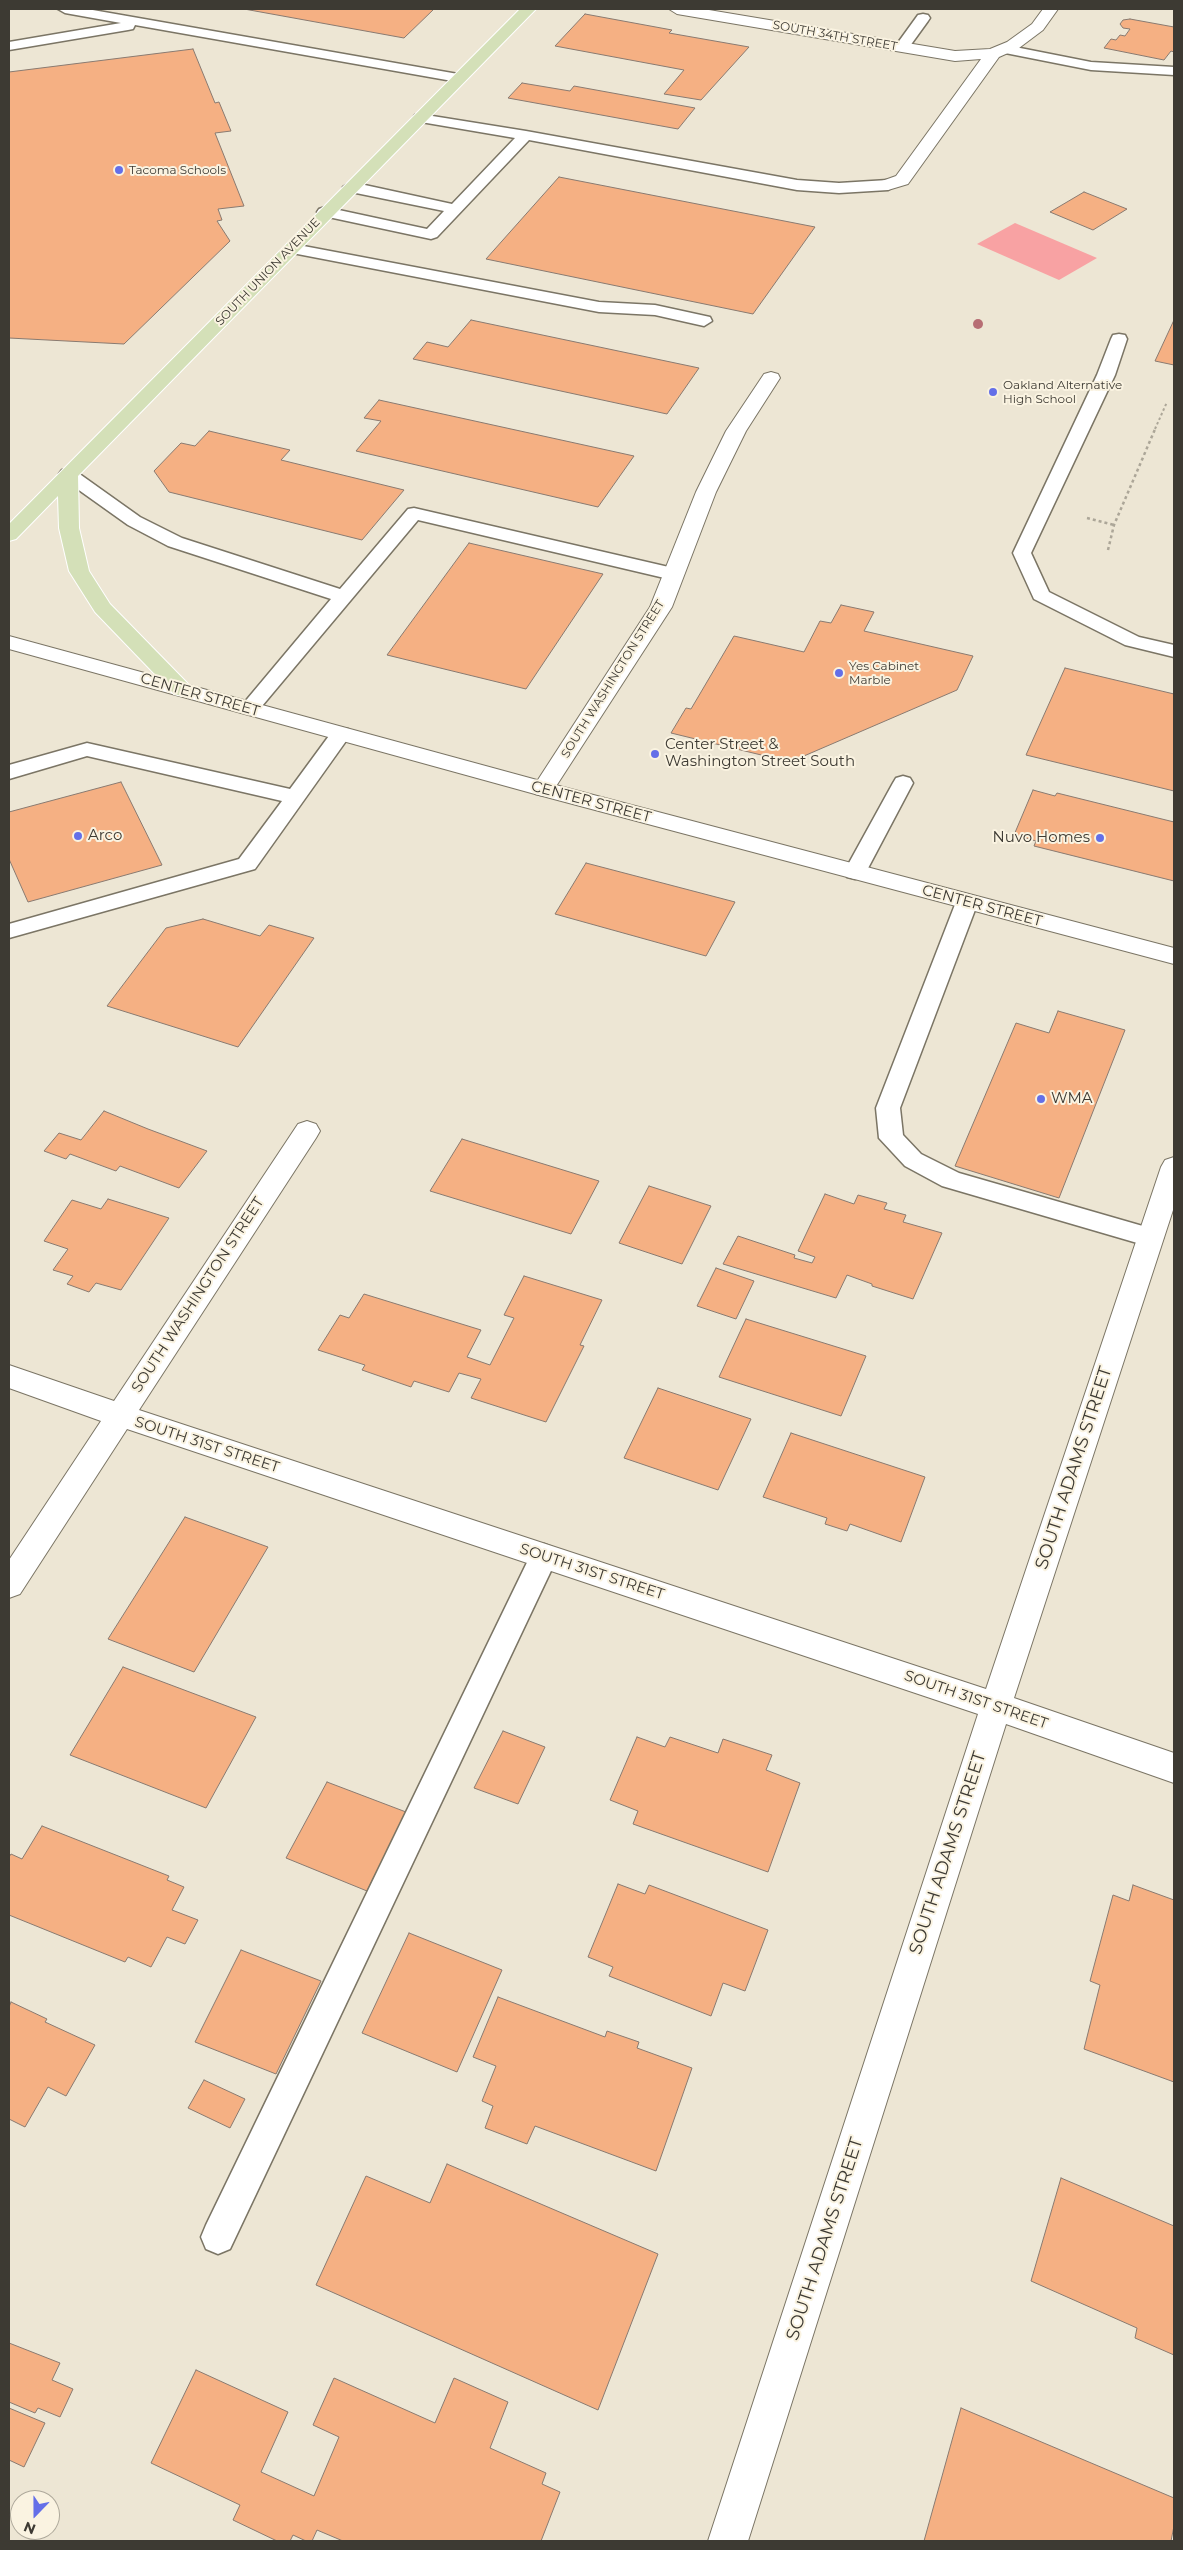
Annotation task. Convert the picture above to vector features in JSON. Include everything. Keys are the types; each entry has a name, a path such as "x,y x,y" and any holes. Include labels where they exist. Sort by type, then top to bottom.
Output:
{"main road":[{"name":"SOUTH UNION AVENUE","path":"9,535 293,249 351,186 528,9"},
{"path":"68,474 70,528 79,571 102,608 182,689"}],"street":[{"name":"SOUTH 34TH STREET","path":"677,9 696,10 955,56 999,52"},
{"path":"888,185 902,180 999,52 1038,27 1050,9"},
{"name":"SOUTH WASHINGTON STREET","path":"543,789 661,607 706,492 736,431 771,378"},
{"name":"CENTER STREET","path":"9,642 543,789 1174,956"},
{"name":"SOUTH WASHINGTON STREET","path":"9,1585 307,1131"},
{"name":"SOUTH ADAMS STREET","path":"728,2541 996,1706 1174,1167"},
{"name":"SOUTH 31ST STREET","path":"9,1376 119,1415 996,1706 1174,1768"}],"lane":[{"path":"65,9 458,78"},
{"path":"902,47 923,18"},
{"path":"9,46 145,23"},
{"path":"999,52 1091,66 1174,71"},
{"path":"420,118 526,135 796,185 839,188 888,185"},
{"path":"326,212 431,234 526,135"},
{"path":"351,186 455,209"},
{"path":"293,249 599,307 654,310 704,321"},
{"path":"1119,339 1106,375 1022,553 1041,595 1132,641 1174,652"},
{"path":"68,474 134,521 175,542 344,596"},
{"path":"250,708 414,513 673,574"},
{"path":"9,931 247,864 341,734"},
{"path":"9,772 87,749 295,797"},
{"path":"855,872 903,783"},
{"path":"967,902 888,1108 891,1138 913,1160 951,1180 1151,1238"},
{"path":"218,2237 544,1556"}],"path":[{"path":"1108,550 1114,525 1167,402"}],"shaded area":[{"path":"1015,223 1097,258 1059,280 977,244"}],"building":[{"path":"244,9 434,9 404,38"},
{"path":"585,14 672,30 669,33 749,47 701,100 664,94 684,70 555,46"},
{"path":"1130,19 1174,27 1174,52 1171,51 1164,60 1104,48 1111,39 1116,40 1120,35 1125,36 1130,29 1123,28 1120,24 1123,20"},
{"name":"Tacoma Schools","path":"193,49 215,103 219,102 231,131 215,133 244,206 218,209 222,220 217,221 230,241 124,344 9,338 9,72"},
{"path":"522,83 570,91 574,86 695,108 678,129 508,98"},
{"path":"559,177 815,227 753,314 486,259"},
{"path":"1084,192 1127,209 1093,230 1050,212"},
{"path":"471,320 699,368 667,414 413,359 427,342 448,347"},
{"path":"1174,320 1174,365 1155,361"},
{"path":"379,400 634,456 598,507 356,451 381,421 364,418"},
{"path":"209,431 290,450 281,460 404,490 362,540 169,492 154,471 181,443 195,446"},
{"path":"469,543 603,574 526,689 387,655"},
{"name":"Yes Cabinet Marble","path":"841,605 874,612 864,631 973,656 957,690 790,762 671,733 686,708 691,709 734,636 804,652 820,621 831,623"},
{"path":"1065,668 1174,694 1174,791 1026,755"},
{"name":"Arco","path":"121,782 162,865 28,902 9,859 9,812"},
{"name":"Nuvo Homes","path":"1033,790 1055,796 1057,793 1174,822 1174,881 1034,846 1036,841 1014,835"},
{"path":"586,863 735,902 706,956 555,914"},
{"path":"203,919 260,936 269,925 314,938 238,1047 107,1006 166,928"},
{"name":"WMA","path":"1058,1011 1125,1030 1059,1198 955,1166 1016,1023 1049,1033"},
{"path":"104,1111 207,1151 179,1188 120,1166 116,1171 70,1154 66,1159 44,1151 59,1133 81,1140"},
{"path":"462,1139 599,1181 571,1234 430,1191"},
{"path":"649,1186 711,1206 682,1264 619,1243"},
{"path":"825,1194 854,1204 858,1195 887,1203 884,1209 906,1215 903,1222 942,1233 913,1299 872,1286 872,1284 847,1275 836,1298 723,1264 738,1236 795,1255 794,1258 812,1263 815,1257 798,1251"},
{"path":"108,1199 169,1218 121,1290 96,1283 89,1292 67,1284 73,1276 53,1270 68,1249 44,1241 72,1200 101,1209"},
{"path":"716,1268 754,1281 736,1319 697,1306"},
{"path":"524,1276 602,1300 580,1345 584,1346 546,1422 471,1398 481,1379 459,1373 449,1392 414,1381 411,1387 362,1370 365,1365 318,1350 340,1315 349,1318 364,1294 481,1330 467,1357 490,1365 514,1318 504,1315"},
{"path":"746,1319 866,1356 841,1416 719,1377"},
{"path":"658,1388 751,1419 718,1490 624,1458"},
{"path":"791,1433 925,1477 901,1542 850,1524 847,1531 825,1524 827,1518 763,1497"},
{"path":"185,1517 268,1547 194,1672 108,1639"},
{"path":"123,1667 256,1717 206,1808 70,1755"},
{"path":"503,1731 545,1747 518,1804 474,1788"},
{"path":"637,1737 665,1747 670,1737 718,1753 723,1739 772,1755 766,1770 800,1783 768,1872 633,1824 638,1811 610,1800"},
{"path":"327,1782 406,1812 367,1891 286,1858"},
{"path":"42,1826 169,1876 167,1880 184,1887 172,1910 198,1920 185,1944 167,1937 151,1967 128,1957 125,1962 9,1915 9,1857 11,1854 22,1859"},
{"path":"618,1884 645,1894 649,1885 768,1930 745,1991 723,1983 711,2016 609,1976 613,1967 588,1957"},
{"path":"1133,1885 1174,1900 1174,2082 1084,2049 1100,1985 1090,1981 1113,1895 1129,1901"},
{"path":"409,1933 502,1970 457,2072 362,2033"},
{"path":"241,1950 321,1981 276,2074 195,2042"},
{"path":"498,1997 605,2037 607,2031 639,2042 637,2048 692,2068 656,2171 535,2126 527,2144 485,2128 493,2106 482,2101 496,2066 473,2057"},
{"path":"11,2002 47,2019 45,2022 95,2045 66,2096 48,2087 25,2127 9,2119 9,2007"},
{"path":"204,2080 245,2099 230,2128 188,2108"},
{"path":"447,2164 658,2254 598,2410 316,2285 366,2176 430,2203"},
{"path":"1061,2178 1174,2226 1174,2355 1135,2338 1137,2328 1031,2281"},
{"path":"9,2343 60,2363 52,2380 73,2389 60,2417 38,2408 35,2413 9,2402"},
{"path":"196,2370 288,2412 261,2472 314,2496 339,2437 313,2425 334,2378 435,2423 454,2378 508,2402 490,2448 546,2473 542,2484 560,2492 541,2541 343,2541 317,2530 312,2541 306,2541 293,2535 290,2541 277,2541 233,2520 240,2505 151,2463"},
{"path":"9,2408 45,2423 24,2467 9,2460"},
{"path":"961,2408 1174,2498 1174,2526 1171,2541 924,2541"}],"place":[{"name":"Tacoma Schools","path":"119,170"},
{"name":"Oakland Alternative High School","path":"993,392"},
{"name":"Yes Cabinet Marble","path":"839,673"},
{"name":"Center Street & Washington Street South","path":"655,754"},
{"name":"Arco","path":"78,836"},
{"name":"Nuvo Homes","path":"1100,838"},
{"name":"WMA","path":"1041,1099"}]}
